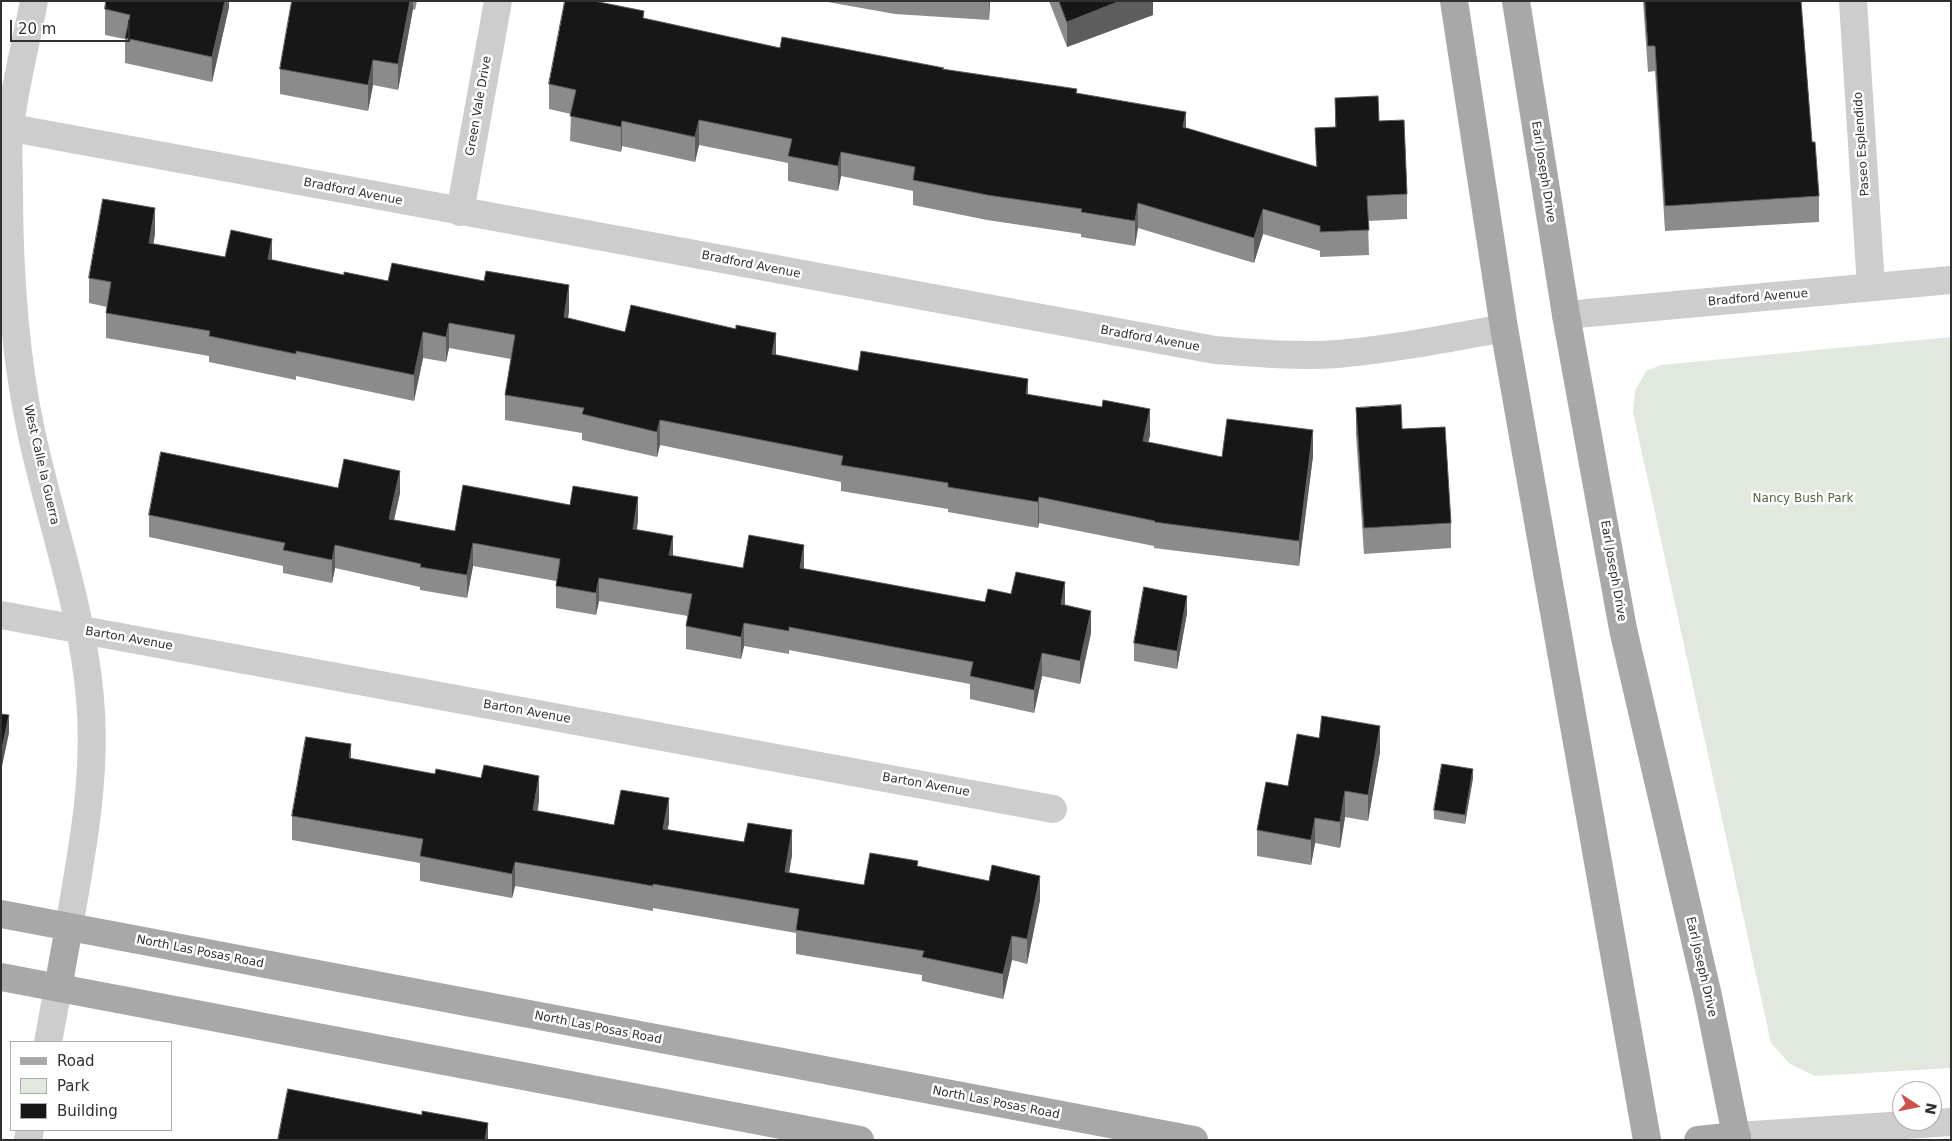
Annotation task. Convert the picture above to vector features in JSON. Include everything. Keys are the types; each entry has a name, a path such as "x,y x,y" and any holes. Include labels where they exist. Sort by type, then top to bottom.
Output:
{"main road":[{"path":"1454,1 1504,328 1647,1140"},
{"name":"Earl Joseph Drive","path":"1516,1 1566,315 1624,629 1712,1014 1737,1138"},
{"name":"North Las Posas Road","path":"1,914 1194,1140"},
{"path":"58,988 69,928"},
{"path":"1,977 860,1140"},
{"path":"1698,1140 1737,1138"}],"street":[{"name":"West Calle la Guerra","path":"34,1 5,127 14,308 21,370 31,431 81,631 90,698 92,747 89,802 69,928"},
{"name":"Green Vale Drive","path":"460,212 498,1"},
{"name":"Paseo Esplendido","path":"1853,1 1871,287"},
{"name":"Bradford Avenue","path":"5,127 1215,350 1276,355 1336,354 1394,347 1504,328"},
{"name":"Bradford Avenue","path":"1566,315 1951,280"},
{"name":"Barton Avenue","path":"1,615 1053,809"},
{"path":"48,1041 58,988"},
{"path":"1737,1138 1951,1122"}],"green space":[{"name":"Nancy Bush Park","path":"1951,337 1951,1068 1815,1076 1790,1064 1771,1043 1633,412 1635,391 1646,371 1661,365"}],"building":[{"path":"106,1 225,1 212,57 125,38 130,15 105,9"},
{"path":"292,1 410,1 398,64 373,60 368,85 280,69"},
{"path":"565,1 594,1 644,11 643,18 780,48 782,37 944,68 942,69 1077,89 1076,93 1186,112 1183,127 1317,167 1315,128 1336,127 1335,98 1378,96 1379,121 1404,120 1407,194 1367,196 1369,230 1320,232 1320,226 1263,209 1254,238 1138,203 1135,221 1081,212 1082,209 987,195 913,180 915,167 841,152 838,166 788,156 792,139 699,120 695,137 622,121 621,127 570,116 576,90 549,84"},
{"path":"1059,1 1120,1 1067,22"},
{"path":"1645,1 1801,1 1812,142 1815,142 1819,196 1665,206 1655,46 1648,46"},
{"path":"103,199 155,208 149,243 225,257 231,230 272,239 268,259 344,275 344,272 388,281 392,263 484,281 486,271 569,285 564,317 625,332 631,305 736,329 736,325 776,333 772,354 858,371 861,351 1028,379 1026,394 1102,407 1103,400 1150,409 1143,441 1222,457 1227,419 1313,430 1299,541 1154,522 1039,497 1038,502 948,487 948,483 841,465 843,456 660,420 657,432 582,414 584,408 505,395 515,335 449,323 446,337 423,332 414,375 296,351 296,354 209,336 210,331 106,313 111,282 89,278"},
{"path":"1401,405 1402,429 1445,427 1451,523 1364,528 1356,408"},
{"path":"161,452 338,488 344,459 400,471 389,519 455,531 463,485 570,505 573,486 638,497 633,529 673,536 669,555 743,568 749,535 804,545 800,568 985,602 988,589 1011,594 1016,572 1065,582 1061,604 1091,611 1080,661 1042,653 1034,690 970,676 973,662 789,627 789,631 744,623 741,637 686,626 692,594 599,578 596,593 556,586 560,559 473,543 467,575 420,567 421,564 335,545 332,560 283,550 285,543 149,515"},
{"path":"1144,587 1187,596 1177,651 1134,643"},
{"path":"1,714 9,715 1,753"},
{"path":"1322,716 1380,726 1368,795 1345,791 1340,822 1315,818 1311,840 1257,830 1266,782 1288,786 1297,734 1319,738"},
{"path":"306,737 351,744 349,758 435,774 436,769 481,778 484,765 539,776 533,810 614,825 621,790 669,798 663,829 744,842 748,823 792,830 785,872 864,885 870,853 918,861 917,866 989,881 992,865 1040,876 1027,939 1012,936 1003,974 922,957 924,951 796,930 799,909 515,862 512,874 420,856 423,839 292,816"},
{"path":"1442,764 1473,769 1465,815 1434,810"},
{"path":"288,1089 422,1115 422,1111 488,1123 485,1140 278,1140"}]}
